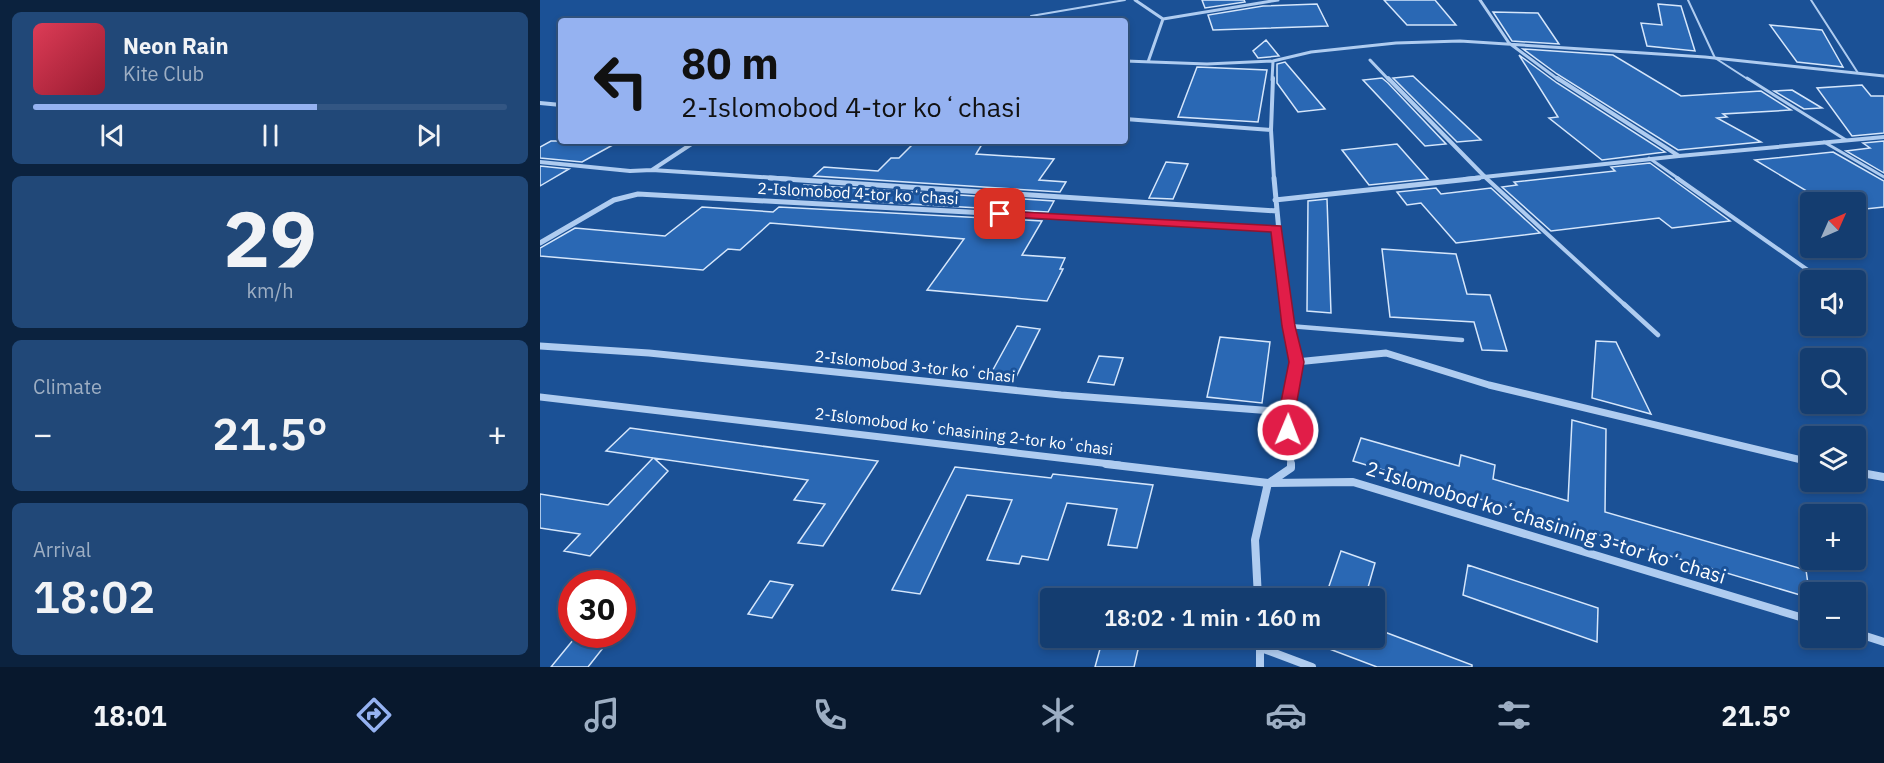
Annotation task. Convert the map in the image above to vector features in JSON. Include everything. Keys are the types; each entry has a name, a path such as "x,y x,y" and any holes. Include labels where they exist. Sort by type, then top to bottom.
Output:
{"street":[{"path":"1135,0 1162,19 1278,0"},
{"path":"1480,0 1509,42 1567,86 1679,156"},
{"path":"1148,62 1162,19"},
{"path":"1128,61 1207,64 1273,61 1311,52 1396,43 1509,42 1715,58 1884,76"},
{"path":"1370,60 1485,177"},
{"path":"1257,588 1255,540 1268,483 1291,468 1287,412 1296,362 1289,326 1277,229 1270,130 1273,61"},
{"path":"540,103 558,105"},
{"path":"1128,119 1270,130"},
{"path":"1275,200 1649,159 1884,137"},
{"path":"652,170 691,144"},
{"name":"2-Islomobod 4-tor koʻchasi","path":"540,162 630,171 652,170 1277,211"},
{"name":"2-Islomobod 4-tor koʻchasi","path":"540,243 614,200 638,194 1277,229"},
{"name":"2-Islomobod 3-tor koʻchasi","path":"540,346 649,353 1061,395 1287,412"},
{"path":"1296,362 1386,353 1489,385 1800,460"},
{"name":"2-Islomobod koʻchasining 2-tor koʻchasi","path":"540,397 1268,483"},
{"path":"1866,474 1884,477"},
{"name":"2-Islomobod koʻchasining 3-tor koʻchasi","path":"1268,483 1353,482 1800,617"},
{"path":"1866,636 1884,642"},
{"path":"1260,667 1261,648 1312,667"}],"lane":[{"path":"1031,16 1125,0"},
{"path":"1688,0 1715,58 1846,140"},
{"path":"1811,0 1858,73"},
{"path":"1824,142 1884,177"},
{"path":"1649,159 1808,270"},
{"path":"1485,177 1658,334"},
{"path":"1289,326 1462,340"}],"building":[{"path":"1202,0 1244,0 1245,2 1205,8"},
{"path":"1384,0 1435,0 1456,25 1407,25"},
{"path":"1317,4 1328,26 1213,30 1208,15 1263,6"},
{"path":"1658,4 1681,6 1695,51 1647,46 1641,23 1662,25"},
{"path":"1493,12 1538,13 1559,44 1512,41"},
{"path":"1770,25 1822,30 1843,67 1797,62"},
{"path":"1266,40 1279,56 1258,58 1253,51"},
{"path":"1523,49 1613,55 1681,96 1761,91 1791,110 1723,114 1727,117 1717,118 1761,142 1678,150 1557,74"},
{"path":"1519,55 1557,83 1665,152 1602,160 1549,118 1558,117"},
{"path":"1285,62 1325,109 1298,112 1277,83 1277,64"},
{"path":"1197,67 1267,70 1258,122 1178,117"},
{"path":"1413,76 1481,140 1457,142 1393,78"},
{"path":"1382,78 1446,144 1425,146 1363,80"},
{"path":"1862,85 1871,96 1884,96 1884,133 1852,136 1817,88"},
{"path":"1792,90 1822,108 1804,109 1774,91"},
{"path":"551,141 558,141 558,144 615,144 582,162 540,158 540,147"},
{"path":"1884,141 1884,173 1846,151 1870,148 1863,143"},
{"path":"913,144 982,144 976,154 1054,159 1039,180 1066,182 1060,192 814,176 824,167 878,171 891,158 899,158"},
{"path":"1397,144 1428,179 1369,185 1342,150"},
{"path":"1833,152 1884,181 1884,207 1866,209 1866,192 1808,192 1755,160"},
{"path":"1166,162 1188,164 1173,199 1149,198"},
{"path":"1650,163 1730,221 1672,228 1659,218 1551,231 1502,187 1517,185 1514,182 1615,171 1611,167"},
{"path":"540,166 569,169 540,186"},
{"path":"804,185 1054,201 1048,212 790,197"},
{"path":"1436,188 1441,194 1491,188 1540,233 1456,243 1421,203 1407,205 1397,192"},
{"path":"1327,199 1331,313 1307,311 1308,201"},
{"path":"702,207 773,212 779,207 1042,221 1022,255 1065,258 1060,269 1063,269 1047,301 927,290 964,239 770,223 740,250 728,249 703,270 540,256 540,248 575,228 665,236"},
{"path":"1382,249 1456,254 1467,294 1490,295 1507,351 1482,350 1474,322 1390,317"},
{"path":"1017,326 1040,329 1015,379 989,377"},
{"path":"1220,337 1270,342 1262,403 1207,397"},
{"path":"1596,341 1616,342 1651,414 1592,398"},
{"path":"1099,356 1123,358 1114,385 1088,382"},
{"path":"1572,420 1606,429 1605,512 1806,570 1808,582 1800,582 1800,595 1353,461 1361,438 1459,466 1461,455 1495,465 1493,479 1568,501"},
{"path":"630,428 878,461 823,546 798,543 825,504 794,500 808,480 654,458 668,471 590,556 564,551 580,534 540,528 540,494 608,505 653,458 606,451"},
{"path":"955,467 1051,478 1053,474 1153,485 1137,548 1108,545 1117,509 1067,503 1048,560 1022,556 1019,564 987,560 1012,500 967,495 920,594 892,590"},
{"path":"1341,551 1375,563 1368,588 1328,588"},
{"path":"1468,565 1598,608 1597,642 1463,595"},
{"path":"770,581 793,585 772,618 748,614"},
{"path":"1385,632 1472,665 1472,667 1377,667 1327,648 1385,648"},
{"path":"567,648 603,648 588,667 551,667"},
{"path":"1100,648 1138,648 1134,667 1095,667"}],"route":[{"path":"1000,214 1277,229 1289,326 1296,362 1287,412 1288,430"}]}
